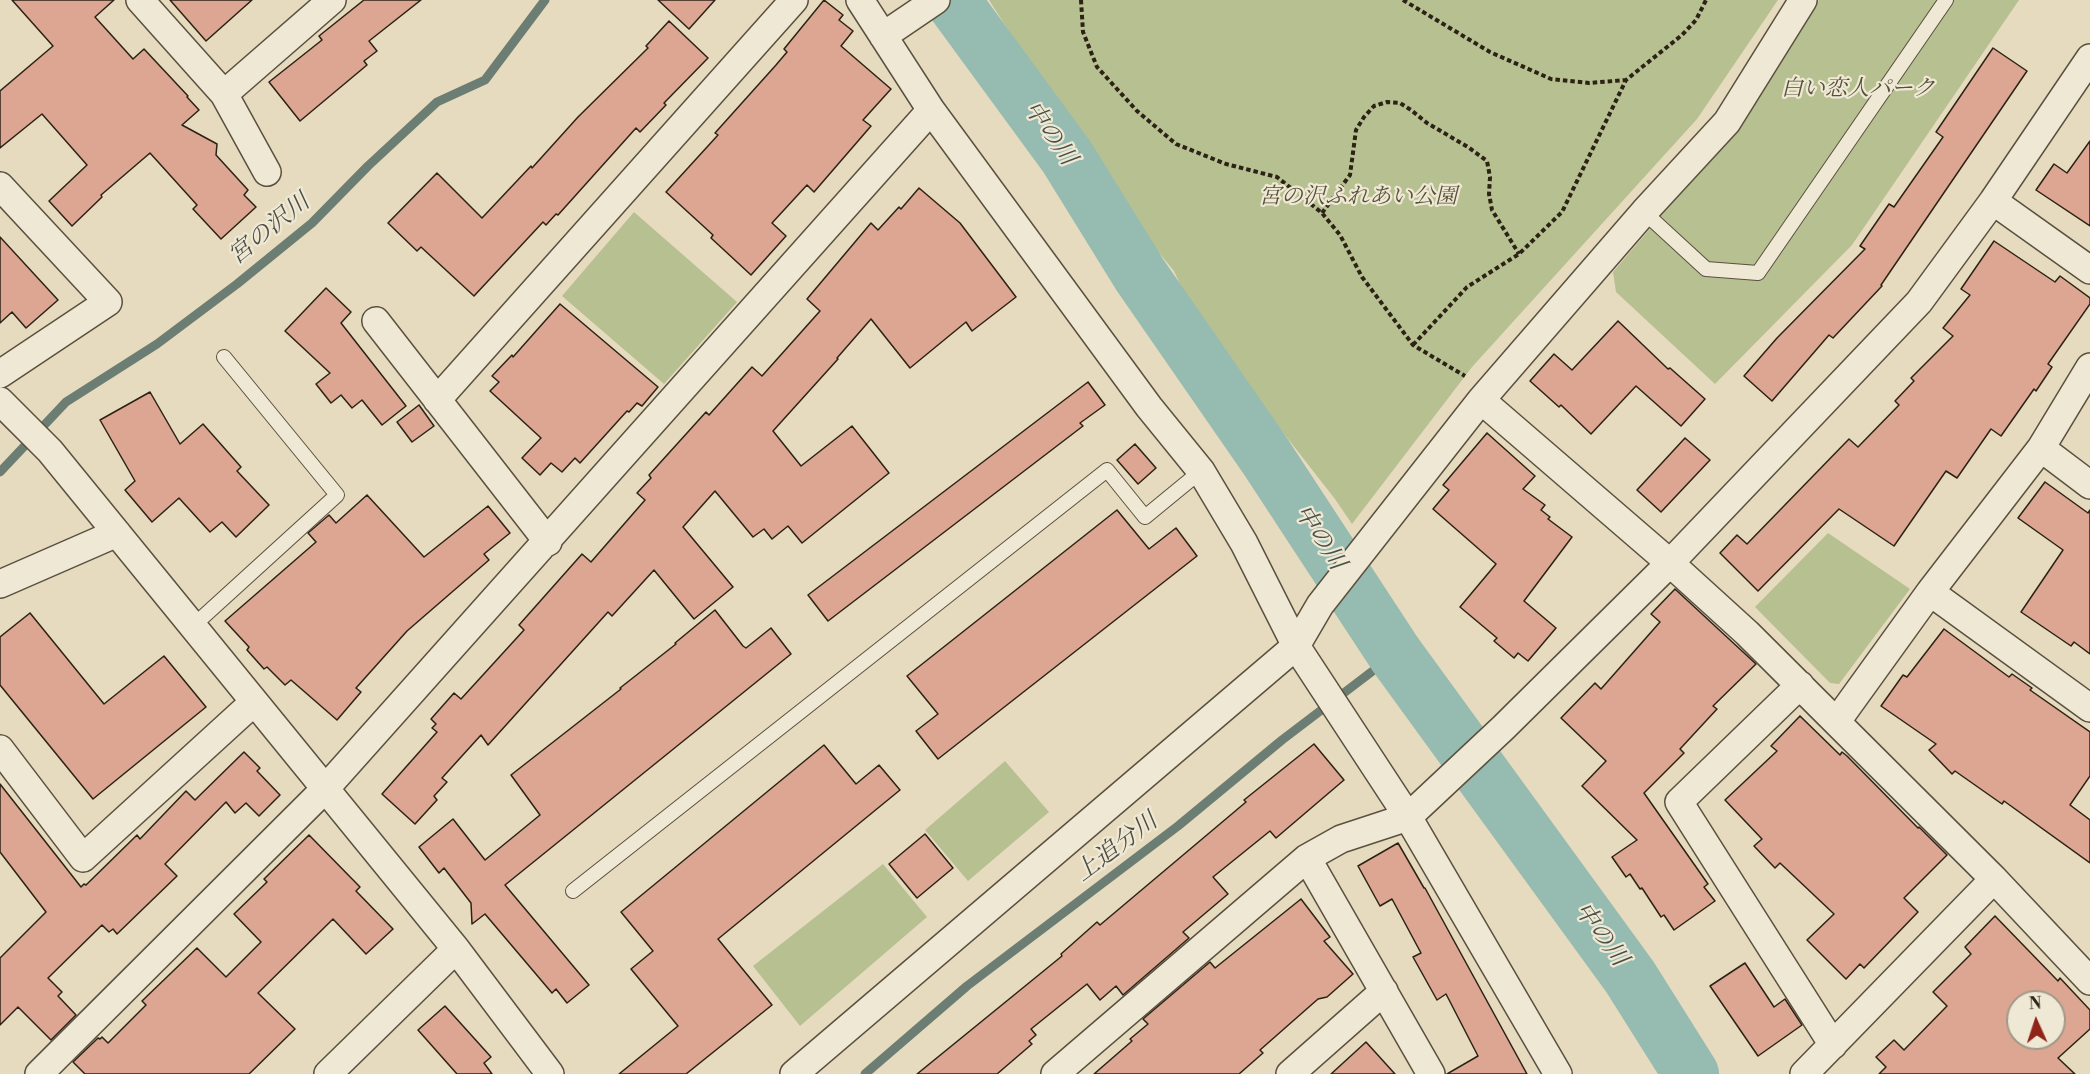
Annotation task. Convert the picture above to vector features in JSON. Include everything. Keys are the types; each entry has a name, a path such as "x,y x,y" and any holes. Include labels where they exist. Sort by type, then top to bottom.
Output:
{"street":[{"path":"140,0 224,94 267,172"},
{"path":"224,94 332,0"},
{"path":"437,400 794,0"},
{"path":"860,0 931,110 1149,407 1201,471 1244,543 1296,646 1408,818 1558,1074"},
{"path":"883,36 936,0"},
{"path":"794,1074 1296,646 1320,605 1363,550 1476,390 1727,122 1803,0"},
{"path":"1055,1074 1307,858 1341,839 1408,818 1503,728 1670,563 1919,302 1993,201 2090,58"},
{"path":"39,1074 325,789 548,542 931,110"},
{"path":"0,186 108,302 0,374"},
{"path":"1993,201 2090,270"},
{"path":"376,321 548,542"},
{"path":"1837,721 1930,592 2041,448 2090,367"},
{"path":"1476,390 1747,633 1994,879 2090,981"},
{"path":"3,404 50,452 193,626 456,949 550,1074"},
{"path":"2041,448 2090,485"},
{"path":"0,584 117,533"},
{"path":"1930,592 2090,708"},
{"path":"1800,685 1679,802 1833,1045"},
{"path":"0,749 83,858 254,702"},
{"path":"1307,858 1431,1074"},
{"path":"1804,1074 1994,879"},
{"path":"328,1074 456,949"},
{"path":"1290,1074 1384,991"}],"lane":[{"path":"1644,212 1706,269 1758,273 1946,0"},
{"path":"193,626 337,495 224,357"},
{"path":"573,891 1107,470 1144,517 1201,471"}],"path":[{"path":"1080,0 1083,32 1097,67 1137,111 1176,144 1226,164 1277,177 1322,213 1340,235 1362,278 1413,345 1476,390"},
{"path":"1403,0 1490,52 1551,79 1589,82 1626,80"},
{"path":"1413,345 1467,287 1519,254 1562,212 1626,80 1682,35 1696,20 1706,0"},
{"path":"1322,213 1350,176 1356,130 1364,117 1374,106 1386,102 1400,103 1486,161 1490,177 1489,194 1492,210 1519,254"}],"green space":[{"name":"宮の沢ふれあい公園","path":"989,0 1778,0 1697,119 1472,367 1352,524 1256,398 1190,306 1174,271 1136,225 1057,110"},
{"name":"白い恋人パーク","path":"1819,0 2019,0 1852,245 1715,384 1616,292 1613,272 1724,142"},
{"path":"634,212 737,302 664,384 562,296"},
{"path":"1828,533 1910,589 1839,684 1830,683 1755,607"},
{"path":"1005,761 1049,812 968,881 925,830"},
{"path":"883,864 927,917 800,1026 753,966"}],"building":[{"path":"12,0 114,0 95,17 133,59 144,49 188,96 199,110 182,125 217,144 216,155 248,190 244,195 256,207 221,239 193,209 197,205 150,153 101,195 102,197 72,226 49,201 87,165 42,114 0,148 0,91 53,46"},
{"path":"170,0 252,0 206,41"},
{"path":"364,0 421,0 369,41 377,51 364,61 367,65 300,121 269,82 322,40 319,36"},
{"path":"658,0 715,0 689,29"},
{"path":"824,0 843,15 839,20 853,31 841,46 891,89 863,120 871,126 814,192 807,185 772,223 786,236 751,275 711,238 713,235 666,192 718,135 715,133 787,52 784,49"},
{"path":"669,21 708,58 664,103 666,105 640,132 636,128 558,215 556,214 546,225 543,222 474,296 421,247 417,251 388,223 437,173 482,218 578,117 648,48 646,46"},
{"path":"1993,48 2027,71 1882,286 1833,338 1829,335 1772,401 1744,376 1777,338 1865,249 1860,246 1889,204 1894,207 1943,137 1936,132"},
{"path":"2090,141 2090,226 2036,190 2054,164 2067,173"},
{"path":"919,188 960,223 1016,297 972,331 966,322 910,368 871,319 773,431 801,466 852,426 889,473 802,543 788,526 772,539 764,529 753,537 715,491 683,527 733,587 694,619 654,570 612,616 608,612 488,745 481,735 442,778 447,782 434,796 437,800 415,824 382,794 437,732 432,728 436,724 431,719 454,693 461,699 524,630 519,625 582,554 591,562 645,500 637,493 651,478 649,475 706,412 709,415 752,367 762,376 820,311 807,299 871,223 878,230"},
{"path":"0,237 58,300 26,328 12,312 0,323"},
{"path":"1994,241 2055,282 2060,276 2090,298 2090,304 2048,364 2052,367 2036,391 2034,389 2001,436 1991,429 1957,478 1946,471 1894,546 1839,509 1758,591 1720,553 1737,535 1747,544 1849,439 1858,447 1899,405 1895,401 1914,381 1911,378 1953,336 1943,328 1970,295 1961,289"},
{"path":"326,288 351,312 341,323 406,406 382,425 362,400 352,408 341,395 331,403 316,384 330,373 285,331"},
{"path":"560,304 658,387 642,406 637,403 629,412 627,411 580,463 575,458 562,472 551,463 540,475 522,458 541,438 490,391 499,382 492,376 512,355 513,357"},
{"path":"1618,321 1668,369 1670,368 1705,399 1681,426 1636,386 1591,434 1561,405 1559,407 1530,381 1554,354 1572,370"},
{"path":"1088,382 1105,405 1080,423 1083,426 828,621 808,595"},
{"path":"150,392 180,444 203,424 241,467 237,471 269,505 236,537 222,522 210,532 179,498 152,522 125,490 135,481 100,420"},
{"path":"419,405 434,426 412,442 397,422"},
{"path":"1487,433 1535,476 1523,489 1545,505 1541,510 1550,517 1548,519 1572,537 1524,601 1556,628 1528,661 1518,653 1514,658 1494,641 1497,638 1460,607 1496,564 1433,509 1449,490 1443,485"},
{"path":"1685,438 1710,460 1661,512 1637,490"},
{"path":"1135,444 1156,468 1138,484 1117,460"},
{"path":"2045,482 2088,513 2090,510 2090,654 2074,642 2071,646 2021,612 2063,550 2018,518"},
{"path":"367,495 424,557 488,506 510,533 484,554 489,560 407,631 356,688 361,692 337,720 291,680 285,685 267,667 264,669 247,650 249,647 225,621 316,542 308,533 329,515 336,523"},
{"path":"1117,510 1149,549 1176,528 1197,556 938,759 916,731 938,714 907,676"},
{"path":"1675,589 1756,664 1713,706 1717,709 1680,749 1684,753 1644,793 1708,884 1704,887 1715,901 1674,930 1664,915 1661,917 1642,888 1640,889 1630,874 1626,877 1612,857 1637,840 1582,786 1606,761 1561,718 1595,683 1601,689 1660,622 1651,614"},
{"path":"715,610 746,648 771,628 791,654 505,885 589,985 567,1003 556,989 552,993 485,914 472,924 471,903 444,868 439,873 419,847 453,819 485,860 540,815 511,775 621,689"},
{"path":"30,613 104,704 164,656 206,707 93,799 0,685 0,637"},
{"path":"1944,629 2009,677 2012,674 2032,688 2030,690 2090,732 2090,776 2070,805 2090,820 2090,863 2004,801 2002,804 1955,771 1952,774 1929,750 1936,744 1881,706 1903,675 1907,677"},
{"path":"1800,716 1840,755 1842,752 1847,756 1947,855 1904,898 1918,912 1864,968 1860,964 1846,979 1807,940 1834,914 1780,863 1775,868 1754,846 1762,839 1725,800 1777,751 1771,746"},
{"path":"1314,744 1344,780 1276,838 1270,831 1213,877 1228,894 1183,932 1189,938 1123,995 1116,986 1100,1000 1087,984 1031,1029 1036,1035 1029,1041 1032,1044 997,1074 917,1074 1062,956 1061,954 1097,922 1100,925 1246,802 1244,800"},
{"path":"824,745 856,784 879,765 900,790 718,939 772,1005 686,1074 619,1074 678,1026 631,969 653,951 621,912"},
{"path":"244,752 260,768 257,771 280,795 259,816 246,803 235,813 226,802 165,864 177,876 117,934 113,929 109,932 102,925 48,978 62,992 58,996 76,1015 51,1040 18,1007 0,1025 0,958 46,912 0,852 0,784 81,887 86,885 137,835 140,839 186,791 195,800"},
{"path":"925,834 953,868 917,898 889,864"},
{"path":"309,835 360,887 356,891 393,929 366,954 333,919 258,993 295,1029 249,1074 85,1074 73,1062 98,1038 102,1037 108,1043 146,1005 142,1001 197,948 226,977 261,942 234,914 267,882 264,879"},
{"path":"1398,843 1527,1074 1447,1074 1478,1056 1446,994 1437,1000 1413,957 1421,953 1392,899 1380,906 1358,866"},
{"path":"1301,899 1330,937 1324,941 1353,974 1327,997 1318,999 1260,1050 1263,1053 1239,1074 1094,1074 1148,1024 1143,1019 1210,962 1215,968"},
{"path":"1995,916 2058,981 2060,978 2090,1010 2090,1029 2058,1058 2075,1074 1879,1074 1886,1067 1876,1057 1894,1040 1904,1050 1947,1006 1933,992 1971,954 1965,947"},
{"path":"1745,963 1774,1007 1785,999 1802,1025 1758,1056 1710,986"},
{"path":"445,1006 491,1057 484,1063 492,1074 457,1074 418,1030"},
{"path":"1366,1042 1395,1074 1331,1074"}],"waterway":[{"name":"宮の沢川","path":"0,472 66,402 157,344 237,284 312,223 368,166 437,102 485,80 545,0"},
{"name":"中の川","path":"952,0 1067,157 1140,275 1266,457 1395,654 1630,977 1691,1074"},
{"name":"上追分川","path":"865,1074 967,986 1178,826 1282,740 1395,654"}]}
